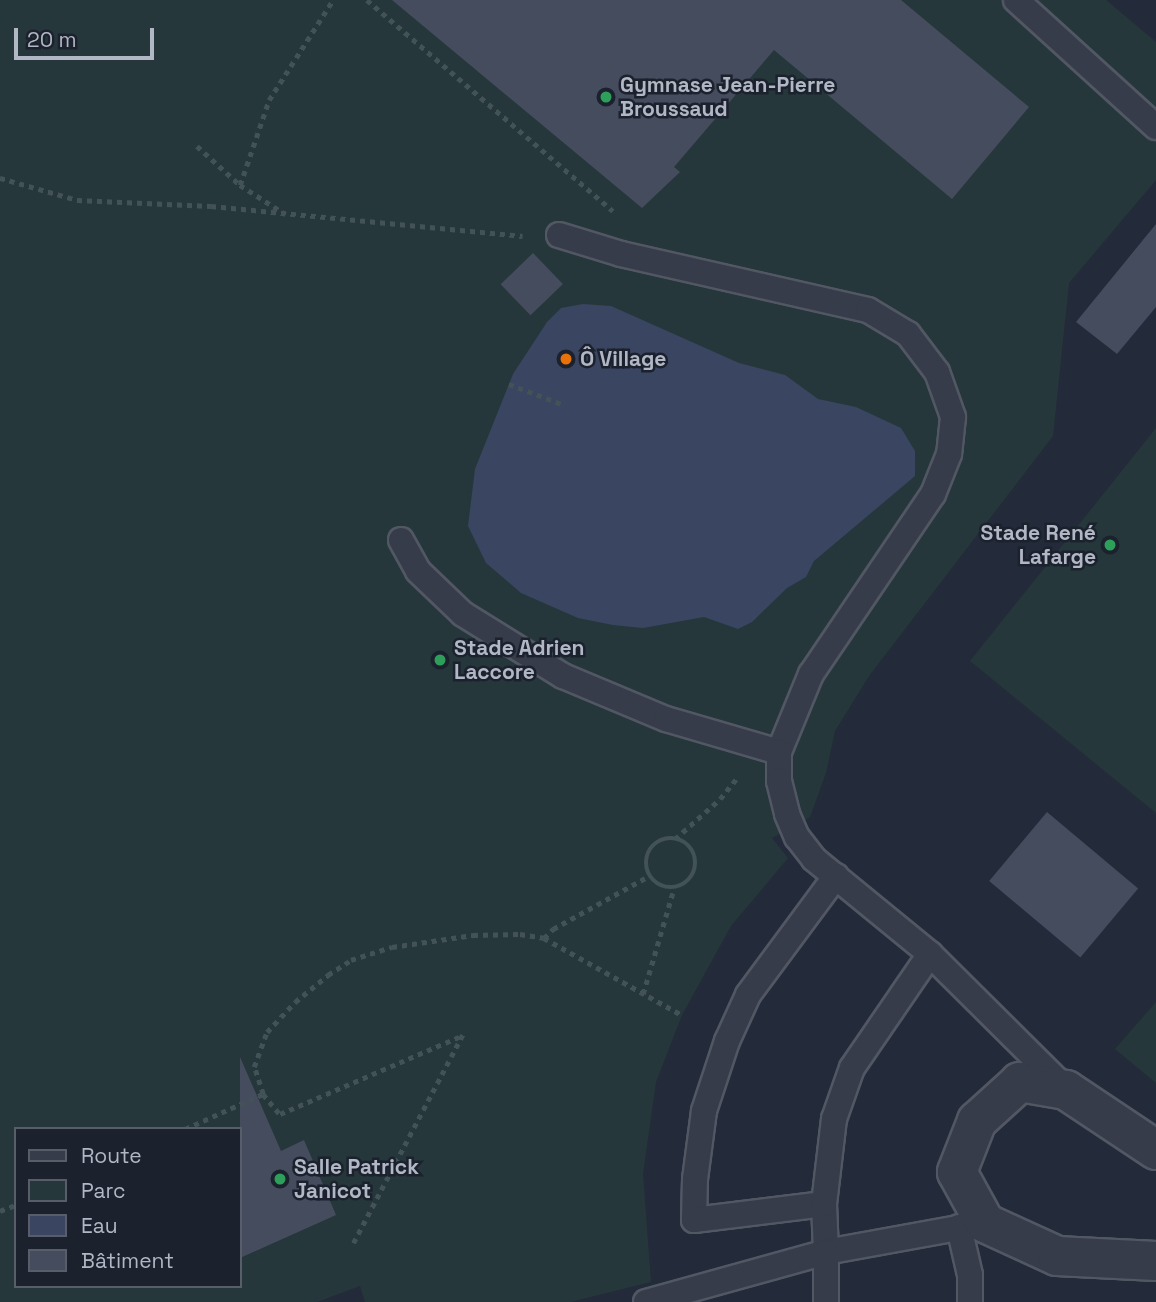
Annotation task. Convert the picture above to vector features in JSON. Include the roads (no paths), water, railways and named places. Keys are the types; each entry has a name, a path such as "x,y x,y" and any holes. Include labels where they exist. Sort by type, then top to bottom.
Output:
{"street":[{"path":"1156,1150 1066,1090 1020,1082 978,1121 957,1172 972,1225 1057,1256 1156,1261"}],"lane":[{"path":"1016,0 1156,127"},
{"path":"559,234 621,254 869,310 908,334 937,372 953,417 949,454 933,494 811,674 768,749 797,837 814,859 930,954 1066,1090"},
{"path":"401,540 418,571 463,614 508,645 563,676 666,719 768,749"},
{"path":"824,1204 694,1220 695,1179 704,1111 727,1041 748,995 836,876"},
{"path":"826,1302 824,1204 834,1119 852,1068 930,954"},
{"path":"646,1302 826,1252 972,1225 970,1302"}],"water":[{"path":"583,304 611,306 739,363 785,375 818,399 856,407 901,428 915,451 915,476 814,561 806,577 787,588 752,622 738,629 704,617 643,628 613,625 578,618 521,593 486,563 468,526 475,469 513,374 547,322 561,308"}],"place":[{"name":"Gymnase Jean-Pierre Broussaud","path":"606,97"},
{"name":"Ô Village","path":"566,359"},
{"name":"Stade René Lafarge","path":"1110,545"},
{"name":"Stade Adrien Laccore","path":"440,660"},
{"name":"Salle Patrick Janicot","path":"280,1179"}]}
